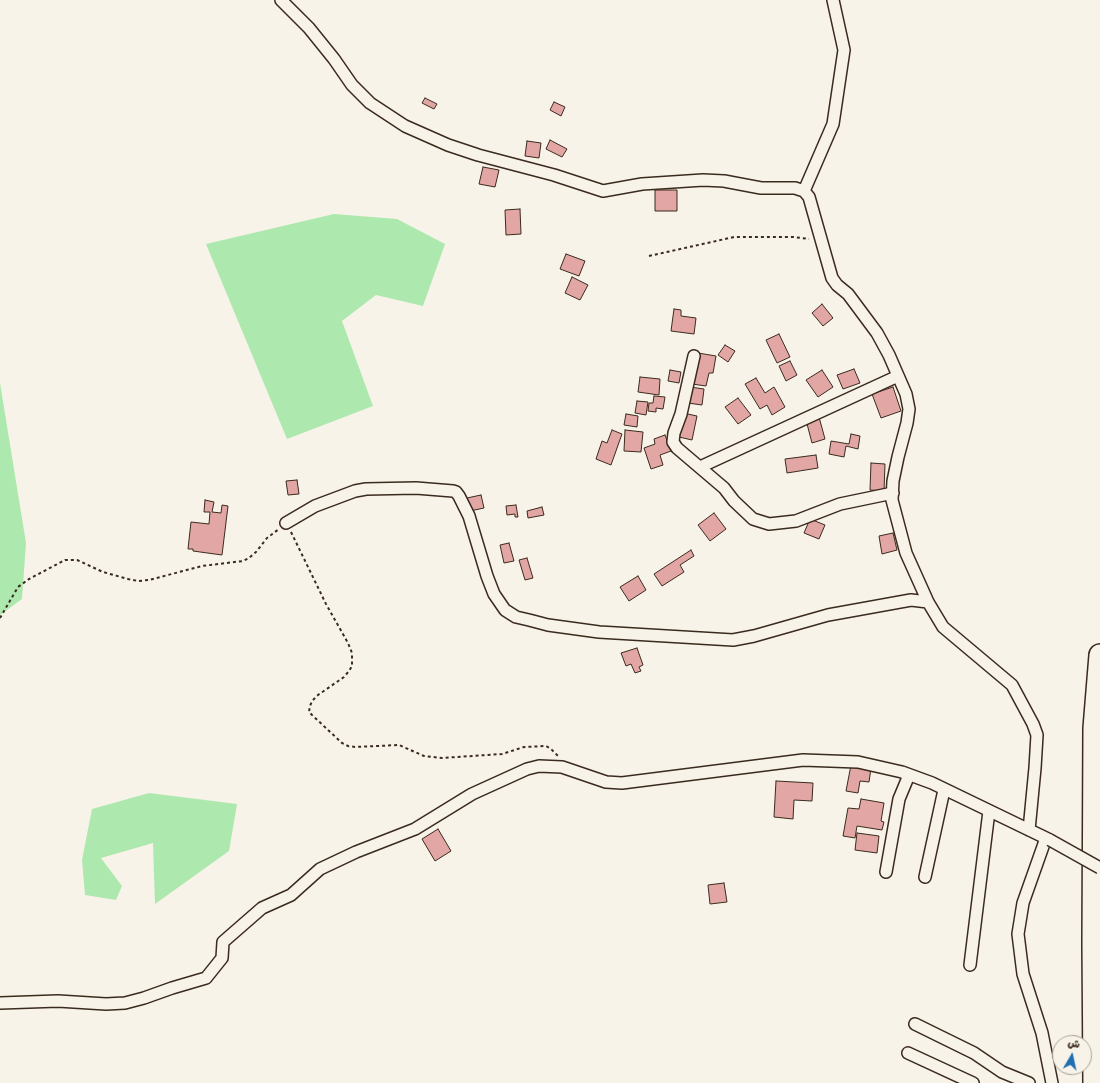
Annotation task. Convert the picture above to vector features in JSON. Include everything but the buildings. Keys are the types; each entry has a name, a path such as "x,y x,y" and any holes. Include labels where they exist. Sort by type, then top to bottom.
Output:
{"highway":[{"path":"1094,1083 1094,728 1100,655"}],"street":[{"path":"281,0 309,28 334,59 352,85 370,102 405,126 448,145 478,155 554,175 603,191 642,184 703,180 724,181 760,188 795,188 804,191 809,197 832,278 837,285 854,301 877,333 889,355 906,394 909,408 898,457 892,500 906,553 928,602 943,627 1012,685 1033,724 1037,735 1029,830"},
{"path":"804,191 833,124 844,50 833,0"},
{"path":"694,356 673,442 724,488 734,501 754,519 769,524 796,521 840,504 893,493"},
{"path":"700,467 898,376"},
{"path":"286,523 315,506 354,491 366,489 416,488 456,492 469,516 494,594 505,610 516,617 548,625 592,631 733,640 754,636 828,615 911,600 928,602"},
{"path":"0,1003 58,1000 106,1004 125,1003 206,978 222,958 223,942 262,908 291,895 320,869 356,852 414,829 472,794 527,769 539,766 562,767 606,782 622,783 803,760 858,762 909,775 932,783 1048,839 1100,868"},
{"path":"886,872 899,799 909,775"},
{"path":"925,877 944,790"},
{"path":"970,965 989,811"},
{"path":"1048,839 1023,904 1018,934 1023,974 1042,1033 1052,1083"},
{"path":"915,1024 974,1054 1002,1072 1029,1083"},
{"path":"908,1053 973,1083"}],"path":[{"path":"649,256 734,237 793,237 821,240"},
{"path":"0,618 18,587 29,579 65,560 77,560 103,572 138,581 159,578 202,566 243,561 256,552 267,538 286,523 352,653 352,666 349,671 344,677 318,695 312,701 310,706 312,716 342,743 355,747 400,745 424,756 442,758 502,754 524,747 546,746 556,753 562,767"}],"green space":[{"path":"334,214 397,219 445,244 423,306 376,295 342,321 373,406 287,439 206,244"},
{"path":"0,383 26,543 22,599 0,615"},
{"path":"149,793 237,804 229,851 155,904 153,843 101,858 122,886 116,900 85,895 82,860 92,809"}]}
